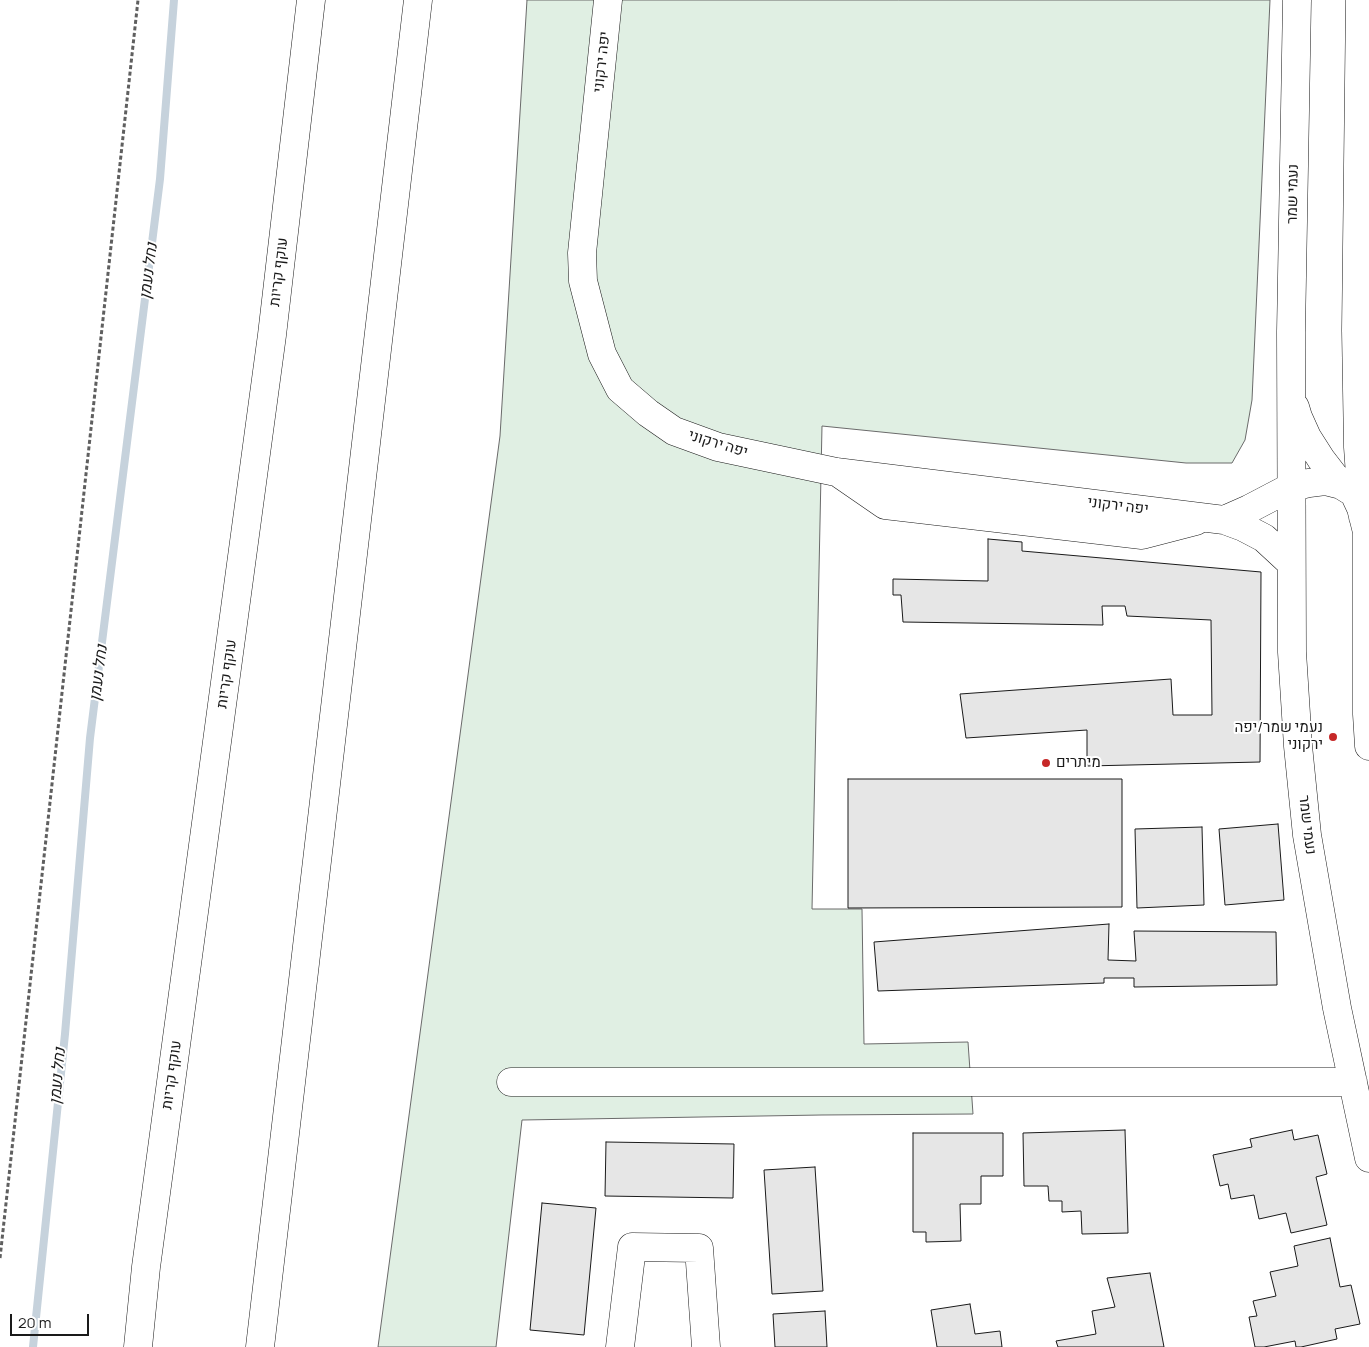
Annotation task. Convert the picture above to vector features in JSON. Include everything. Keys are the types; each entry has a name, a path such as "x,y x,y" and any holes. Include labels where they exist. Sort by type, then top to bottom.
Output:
{"main road":[{"name":"עוקף קריות","path":"138,1347 146,1267 272,335 311,0"},
{"path":"260,1347 418,0"},
{"name":"יפה ירקוני","path":"608,0 582,253 583,281 602,354 620,389 648,413 674,431 718,447 836,472 1217,519 1243,527 1264,538 1291,563"},
{"name":"נעמי שמר","path":"1297,0 1290,387 1292,652 1298,746 1307,835 1337,1008 1369,1158"},
{"path":"1360,0 1356,330 1358,447 1366,525"},
{"name":"נעמי שמר","path":"1290,387 1298,417 1307,437 1340,485 1354,494 1366,525 1368,554 1367,714 1369,746"},
{"path":"1217,519 1249,509 1290,487 1326,481 1340,485"},
{"path":"512,1082 1353,1082"},
{"path":"620,1347 632,1247 699,1248 706,1347"}],"path":[{"path":"0,1258 138,0"}],"green space":[{"path":"527,0 1270,0 1252,400 1245,440 1232,463 1186,463 822,426 812,909 862,909 864,1044 968,1042 973,1114 522,1120 496,1347 378,1347 500,436"}],"building":[{"path":"988,539 1022,542 1022,551 1261,572 1260,762 1087,766 1087,730 966,738 960,694 1171,679 1173,715 1212,715 1211,620 1127,616 1125,606 1102,606 1103,625 903,622 901,595 893,595 893,579 988,581"},
{"path":"848,779 1122,779 1122,907 848,908"},
{"path":"1278,824 1284,900 1225,905 1219,829"},
{"path":"1202,827 1204,905 1137,908 1135,829"},
{"path":"1109,924 1108,960 1136,961 1134,931 1276,932 1277,985 1134,987 1134,978 1104,978 1104,983 878,991 874,942"},
{"path":"1125,1130 1128,1233 1082,1234 1081,1211 1062,1212 1062,1201 1049,1201 1048,1186 1024,1186 1023,1133"},
{"path":"1292,1130 1294,1140 1318,1135 1327,1174 1316,1177 1327,1225 1291,1233 1286,1213 1259,1219 1254,1195 1231,1199 1228,1184 1220,1186 1213,1155 1252,1147 1250,1139"},
{"path":"913,1133 1003,1133 1003,1176 981,1176 981,1204 960,1204 961,1241 926,1242 926,1232 913,1232"},
{"path":"606,1142 734,1144 733,1198 605,1196"},
{"path":"815,1167 823,1291 772,1294 764,1170"},
{"path":"542,1203 596,1208 584,1335 530,1330"},
{"path":"1330,1238 1340,1287 1351,1285 1360,1324 1335,1329 1337,1339 1301,1347 1296,1347 1295,1341 1255,1347 1249,1317 1257,1316 1253,1301 1276,1296 1270,1272 1298,1266 1294,1246"},
{"path":"1150,1273 1164,1347 1058,1347 1056,1341 1096,1334 1092,1311 1115,1307 1107,1278"},
{"path":"970,1304 975,1334 1000,1331 1002,1347 937,1347 931,1310"},
{"path":"825,1311 827,1347 775,1347 773,1314"}],"waterway":[{"name":"נחל נעמן","path":"33,1347 65,1034 90,738 160,179 174,0"}],"place":[{"name":"נעמי שמר/יפה ירקוני","path":"1333,737"},
{"name":"מיתרים","path":"1046,763"}]}
